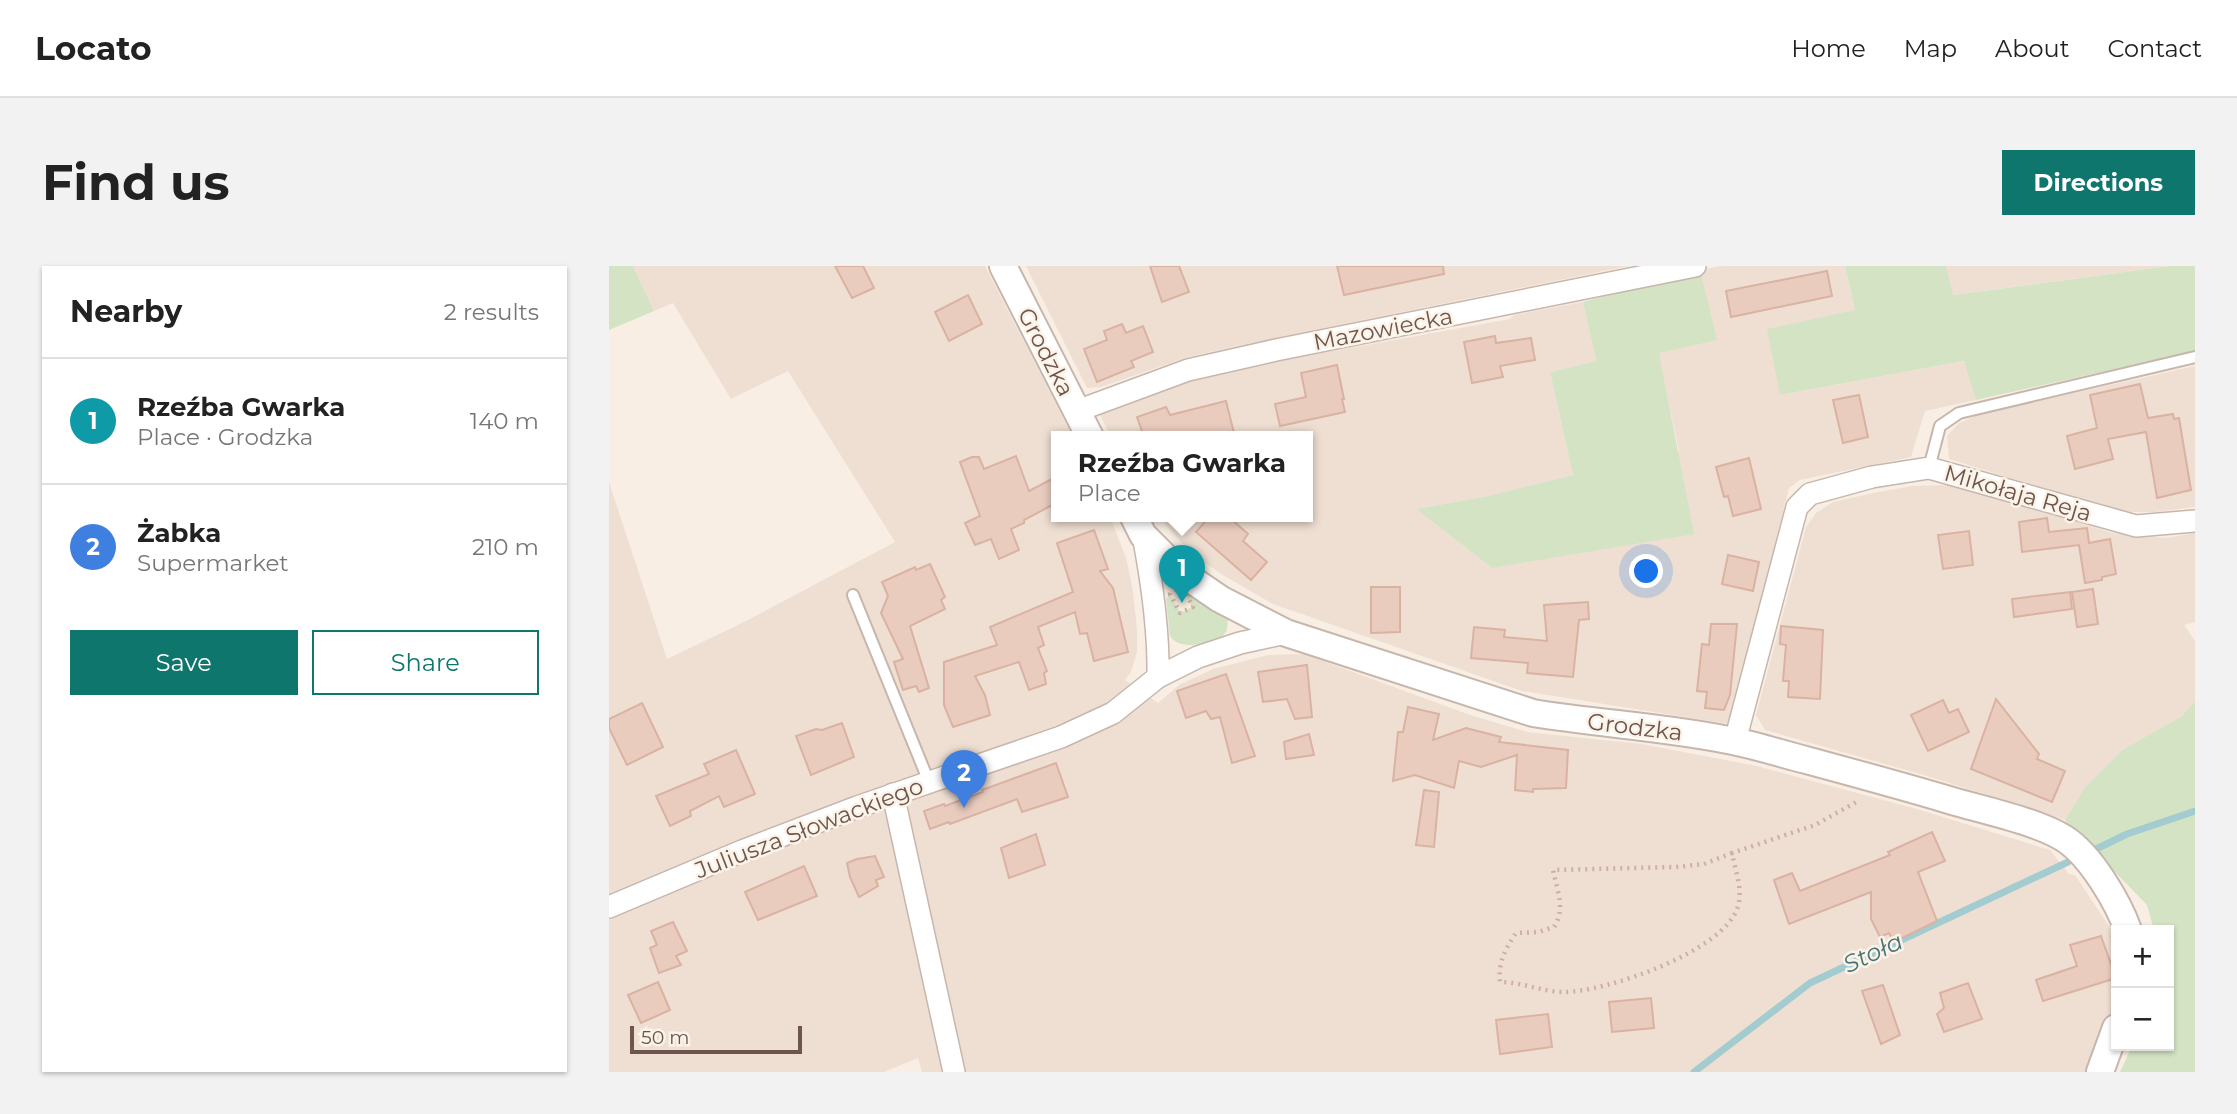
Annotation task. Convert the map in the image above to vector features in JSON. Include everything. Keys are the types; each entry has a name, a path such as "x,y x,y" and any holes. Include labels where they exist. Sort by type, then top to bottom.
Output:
{"street":[{"name":"Grodzka","path":"1003,266 1087,431"},
{"name":"Mazowiecka","path":"1077,411 1188,370 1695,266"},
{"name":"Mikołaja Reja","path":"1735,741 1797,508 1809,494 1872,477 1929,468 2136,526 2195,521"},
{"name":"Grodzka","path":"1138,526 1179,571 1220,599 1286,633 1533,713 1572,720 1658,728 1735,741 2040,827 2066,839 2085,858 2109,892 2126,925"},
{"path":"1138,526 1150,574 1158,643 1158,677"},
{"name":"Juliusza Słowackiego","path":"609,907 742,851 893,794 1061,737 1113,713 1158,677 1198,657 1240,643 1286,633"},
{"path":"893,794 954,1072"},
{"path":"2100,1072 2111,1042"}],"lane":[{"path":"1929,468 1940,426 1958,413 2195,358"},
{"path":"853,595 929,782"}],"path":[{"path":"1732,853 1740,890 1738,908 1717,933 1693,950 1655,969 1604,986 1563,992 1500,982 1501,959 1516,933 1538,932 1554,927 1560,918 1561,906 1553,870 1704,864 1732,853 1815,825 1844,811 1887,782"}],"shaded area":[{"path":"633,266 985,266 1070,431 1051,431 1051,522 1112,522 1126,558 1133,591 1137,652 1131,672 1125,680 1158,703 1179,685 1213,669 1268,655 1304,654 1470,715 1528,732 1641,744 1757,766 1917,809 2050,850 2069,874 2075,875 2111,929 2111,1013 2091,1072 922,1072 918,1058 884,1072 609,1072 609,482 667,659 744,622 895,542 788,371 731,399 673,303 654,311"},
{"path":"1026,266 1628,266 1236,346 1188,357 1101,387 1087,388"},
{"path":"1721,266 1845,266 1855,310 1780,395 1965,361 1976,400 1925,411 1911,457 1800,480 1789,488 1729,724 1522,691 1273,604 1191,553 1163,522 1313,522 1313,431 1108,431 1098,411 1190,377 1510,319 1514,315 1583,302 1596,361 1550,372 1573,475 1488,496 1416,509 1492,568 1679,451 1658,352 1700,270"},
{"path":"1946,266 2170,266 1952,295"},
{"path":"2195,366 2195,507 2131,512 2097,505 1949,459 1947,436 1959,423 1980,414"},
{"path":"1948,485 1978,489 2112,533 2166,538 2195,533 2195,622 2184,625 2195,641 2195,701 2182,716 2122,750 2085,787 2065,820 1927,776 1765,730 1756,715 1806,527 1816,513 1833,502 1878,492 1912,486"}],"green space":[{"path":"609,266 633,266 654,311 609,330"},
{"path":"1845,266 1946,266 1953,295 2170,266 2195,266 2195,351 1976,400 1964,361 1780,395 1767,329 1855,310"},
{"path":"1700,270 1717,340 1659,353 1694,534 1492,568 1416,509 1488,496 1573,475 1550,372 1596,361 1583,302"},
{"path":"1183,588 1228,617 1227,630 1223,636 1188,645 1175,641 1170,636 1166,599 1170,594 1180,613 1192,607"},
{"path":"2195,701 2195,1072 2120,1072 2130,1051 2174,1051 2174,925 2153,925 2147,905 2065,820 2085,787 2122,750 2182,716"}],"building":[{"path":"835,266 863,266 874,288 852,298"},
{"path":"1150,266 1179,266 1189,292 1162,302"},
{"path":"1337,266 1443,266 1444,274 1344,295"},
{"path":"1827,271 1832,296 1731,317 1726,291"},
{"path":"968,295 982,324 949,341 935,312"},
{"path":"1122,324 1126,333 1143,326 1153,352 1131,361 1134,367 1097,382 1084,349 1107,340 1104,331"},
{"path":"1495,336 1496,343 1531,338 1535,360 1500,366 1503,377 1472,383 1464,342"},
{"path":"1337,365 1345,412 1280,426 1275,404 1306,397 1301,373"},
{"path":"2140,384 2148,418 2173,414 2174,419 2179,418 2191,490 2157,498 2146,432 2108,439 2113,459 2075,469 2067,436 2097,428 2090,395"},
{"path":"1859,395 1868,437 1843,443 1833,400"},
{"path":"1226,401 1234,431 1142,431 1137,417 1166,407 1170,415"},
{"path":"1016,456 1029,491 1051,480 1051,506 1011,529 1019,550 999,559 991,539 975,545 965,523 980,516 960,462 979,457 984,469"},
{"path":"1749,458 1761,509 1733,516 1728,496 1724,497 1716,467"},
{"path":"2047,518 2049,532 2087,528 2089,543 2110,539 2116,574 2085,583 2079,545 2022,552 2019,522"},
{"path":"1205,522 1235,522 1248,534 1243,541 1267,562 1251,580 1196,532"},
{"path":"1094,530 1108,569 1100,571 1113,588 1128,652 1094,661 1087,633 1080,634 1075,612 1038,627 1044,645 1038,648 1047,671 1044,673 1046,684 1029,690 1019,662 975,676 985,695 990,715 953,727 944,705 944,662 997,645 990,627 1073,592 1057,543"},
{"path":"1969,531 1973,565 1943,569 1938,535"},
{"path":"1728,555 1759,562 1753,591 1722,584"},
{"path":"930,564 945,597 941,600 945,609 910,626 929,688 919,692 916,686 903,690 894,662 903,659 881,613 888,596 882,582 915,567 916,570"},
{"path":"1371,587 1400,587 1400,632 1371,633"},
{"path":"2093,589 2098,624 2077,627 2072,592"},
{"path":"2070,592 2072,609 2014,617 2012,599"},
{"path":"1588,602 1589,619 1579,620 1573,677 1527,673 1528,663 1471,658 1474,627 1505,630 1504,637 1547,641 1544,605"},
{"path":"1711,624 1737,624 1730,695 1724,710 1705,708 1707,692 1697,691 1702,644 1709,645"},
{"path":"1781,626 1823,630 1820,699 1788,697 1789,681 1783,681 1786,645 1780,644"},
{"path":"1307,665 1312,717 1295,719 1287,699 1263,702 1258,672"},
{"path":"1226,674 1255,756 1232,763 1220,717 1211,719 1206,711 1186,718 1177,691"},
{"path":"1996,699 2039,754 2037,759 2065,771 2052,802 1971,769"},
{"path":"1943,700 1949,713 1958,709 1969,732 1928,751 1911,715"},
{"path":"642,703 663,747 627,765 609,728 609,719"},
{"path":"1408,707 1439,714 1433,740 1466,728 1501,737 1499,742 1568,750 1566,788 1533,789 1533,792 1515,790 1517,755 1481,767 1459,761 1454,788 1415,775 1393,781 1398,732 1403,732"},
{"path":"842,723 854,757 811,775 796,736"},
{"path":"1309,734 1314,755 1286,759 1284,742"},
{"path":"736,750 755,794 724,807 719,796 690,811 691,816 670,826 656,796 709,774 704,764"},
{"path":"1056,763 1068,797 1022,812 1017,799 930,829 924,811 944,804 945,806"},
{"path":"1424,790 1439,792 1434,847 1416,845"},
{"path":"1932,832 1945,861 1918,872 1937,921 1894,942 1889,933 1880,937 1871,919 1871,892 1789,924 1774,880 1792,873 1800,891 1890,855 1888,852"},
{"path":"1036,834 1045,865 1009,878 1001,848"},
{"path":"875,856 884,877 876,880 878,886 859,897 847,863"},
{"path":"804,866 817,896 758,920 745,892"},
{"path":"673,922 687,951 676,956 681,965 659,973 650,948 657,945 651,931"},
{"path":"2101,936 2111,964 2111,980 2043,1001 2036,980 2077,966 2070,945"},
{"path":"658,982 670,1010 641,1023 628,995"},
{"path":"1968,983 1982,1019 1944,1032 1937,1014 1944,1008 1940,993"},
{"path":"1883,985 1900,1035 1881,1044 1862,991"},
{"path":"1651,998 1654,1028 1612,1032 1609,1002"},
{"path":"1548,1014 1552,1047 1500,1054 1496,1020"}],"waterway":[{"name":"Stoła","path":"2090,852 2127,834 2195,811"},
{"name":"Stoła","path":"1694,1072 1810,983 2068,862"}],"place":[{"name":"Rzeźba Gwarka","path":"1182,603"},
{"name":"Żabka","path":"964,808"}]}
